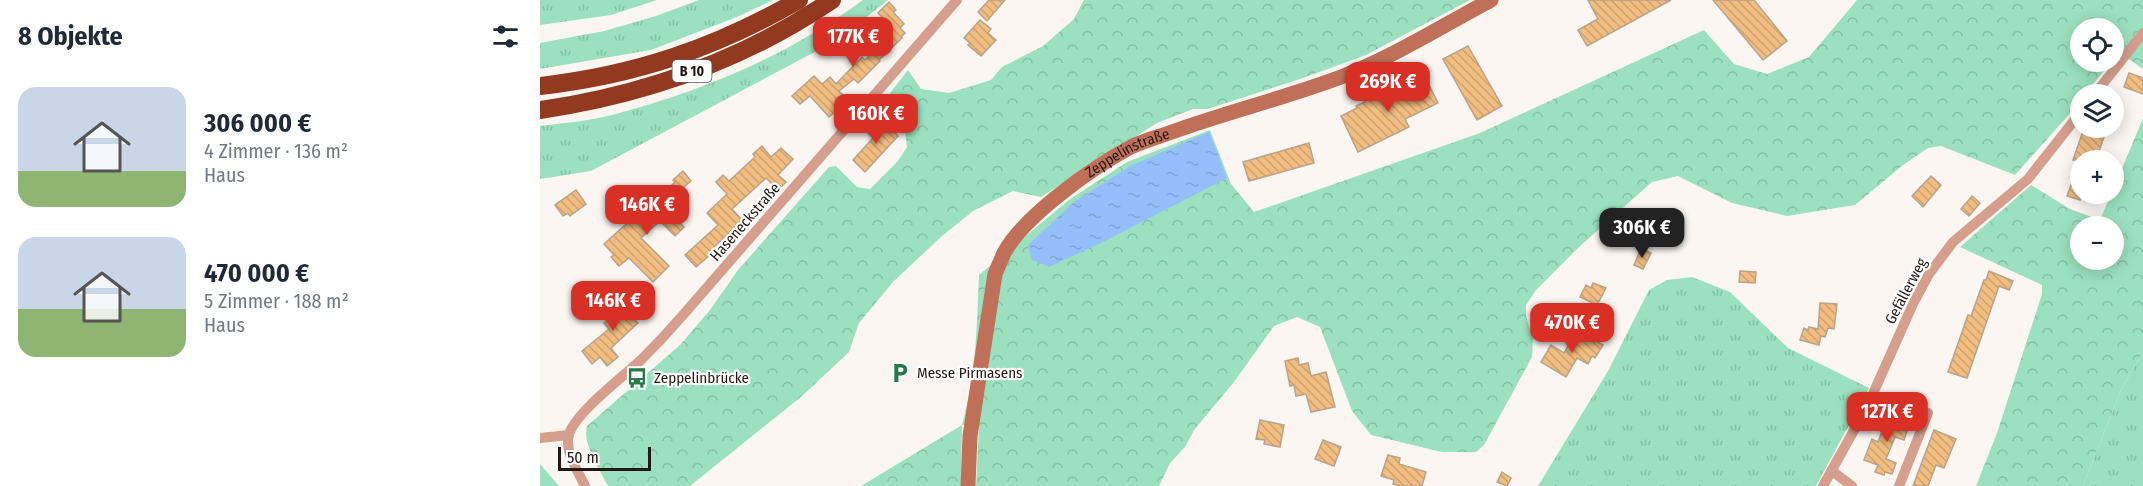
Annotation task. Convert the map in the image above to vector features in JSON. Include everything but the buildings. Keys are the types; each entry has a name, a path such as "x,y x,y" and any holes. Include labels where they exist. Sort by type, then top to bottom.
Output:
{"highway":[{"name":"B 10","path":"540,87 604,78 683,55 764,20 799,0"},
{"name":"B 10","path":"540,110 610,98 691,72 772,37 832,0"}],"street":[{"name":"Haseneckstraße","path":"569,435 579,418 644,357 683,315 957,0"},
{"name":"Zeppelinstraße","path":"968,486 970,436 995,274 1005,252 1042,210 1072,184 1130,148 1344,76 1491,0"},
{"path":"2103,84 2143,33"},
{"name":"Gefällerweg","path":"1823,486 1867,408 1913,304 1934,268 1953,242 2028,180 2070,126"},
{"path":"1899,486 1928,413"},
{"path":"540,438 569,435 569,451 585,486"},
{"path":"1832,471 1852,486"}],"green space":[{"path":"540,0 657,0 611,15 540,25"},
{"path":"699,0 773,0 737,17 651,50 540,69 540,43 604,31 656,16"},
{"path":"863,0 888,0 839,39 591,171 540,179 540,126 612,115 711,83 774,55 805,38"},
{"path":"1084,0 1470,0 1366,55 1208,109 1193,109 1157,123 1041,197 1013,191 973,211 942,236 893,282 859,323 849,352 802,396 690,486 608,486 589,449 587,426 680,345 710,310 738,270 829,167 836,166 857,187 870,189 898,161 907,147 905,131 888,103 890,93 908,70 921,89 949,93 991,80 1002,67 1043,46 1074,19"},
{"path":"1857,0 2143,0 2143,69 2124,56 2124,18 2070,18 2070,72 2103,72 2093,84 2070,84 2070,113 2015,175 1941,146 1928,148 1903,165 1855,205 1787,216 1732,203 1678,176 1652,182 1579,247 1536,290 1526,305 1526,316 1533,339 1532,357 1484,445 1476,452 1442,452 1371,435 1352,411 1320,327 1297,317 1274,326 1234,382 1194,430 1185,447 1170,463 1159,486 976,486 979,426 962,425 973,369 979,275 1070,199 1127,162 1210,130 1231,184 1254,212 1480,133 1704,30 1734,64 1767,74 1809,57"},
{"path":"2143,118 2143,352 2121,390 2083,486 1976,486 1997,433 2042,294 2042,285 1960,247 2031,185 2070,209 2089,216 2070,216 2070,270 2124,270 2124,216 2102,216 2107,204 2124,204 2124,164"},
{"path":"1692,277 1730,292 1788,348 1869,388 1816,486 1538,486 1608,371 1649,290 1667,280"},
{"path":"2143,352 2143,486 2083,486 2121,390"},
{"path":"962,425 961,486 861,486"},
{"path":"540,464 559,486 540,486"}],"water":[{"path":"1209,132 1227,178 1049,267 1032,260 1028,245 1074,202 1130,166"}],"place":[{"name":"Messe Pirmasens","path":"900,373"},
{"name":"Zeppelinbrücke","path":"637,378"}]}
